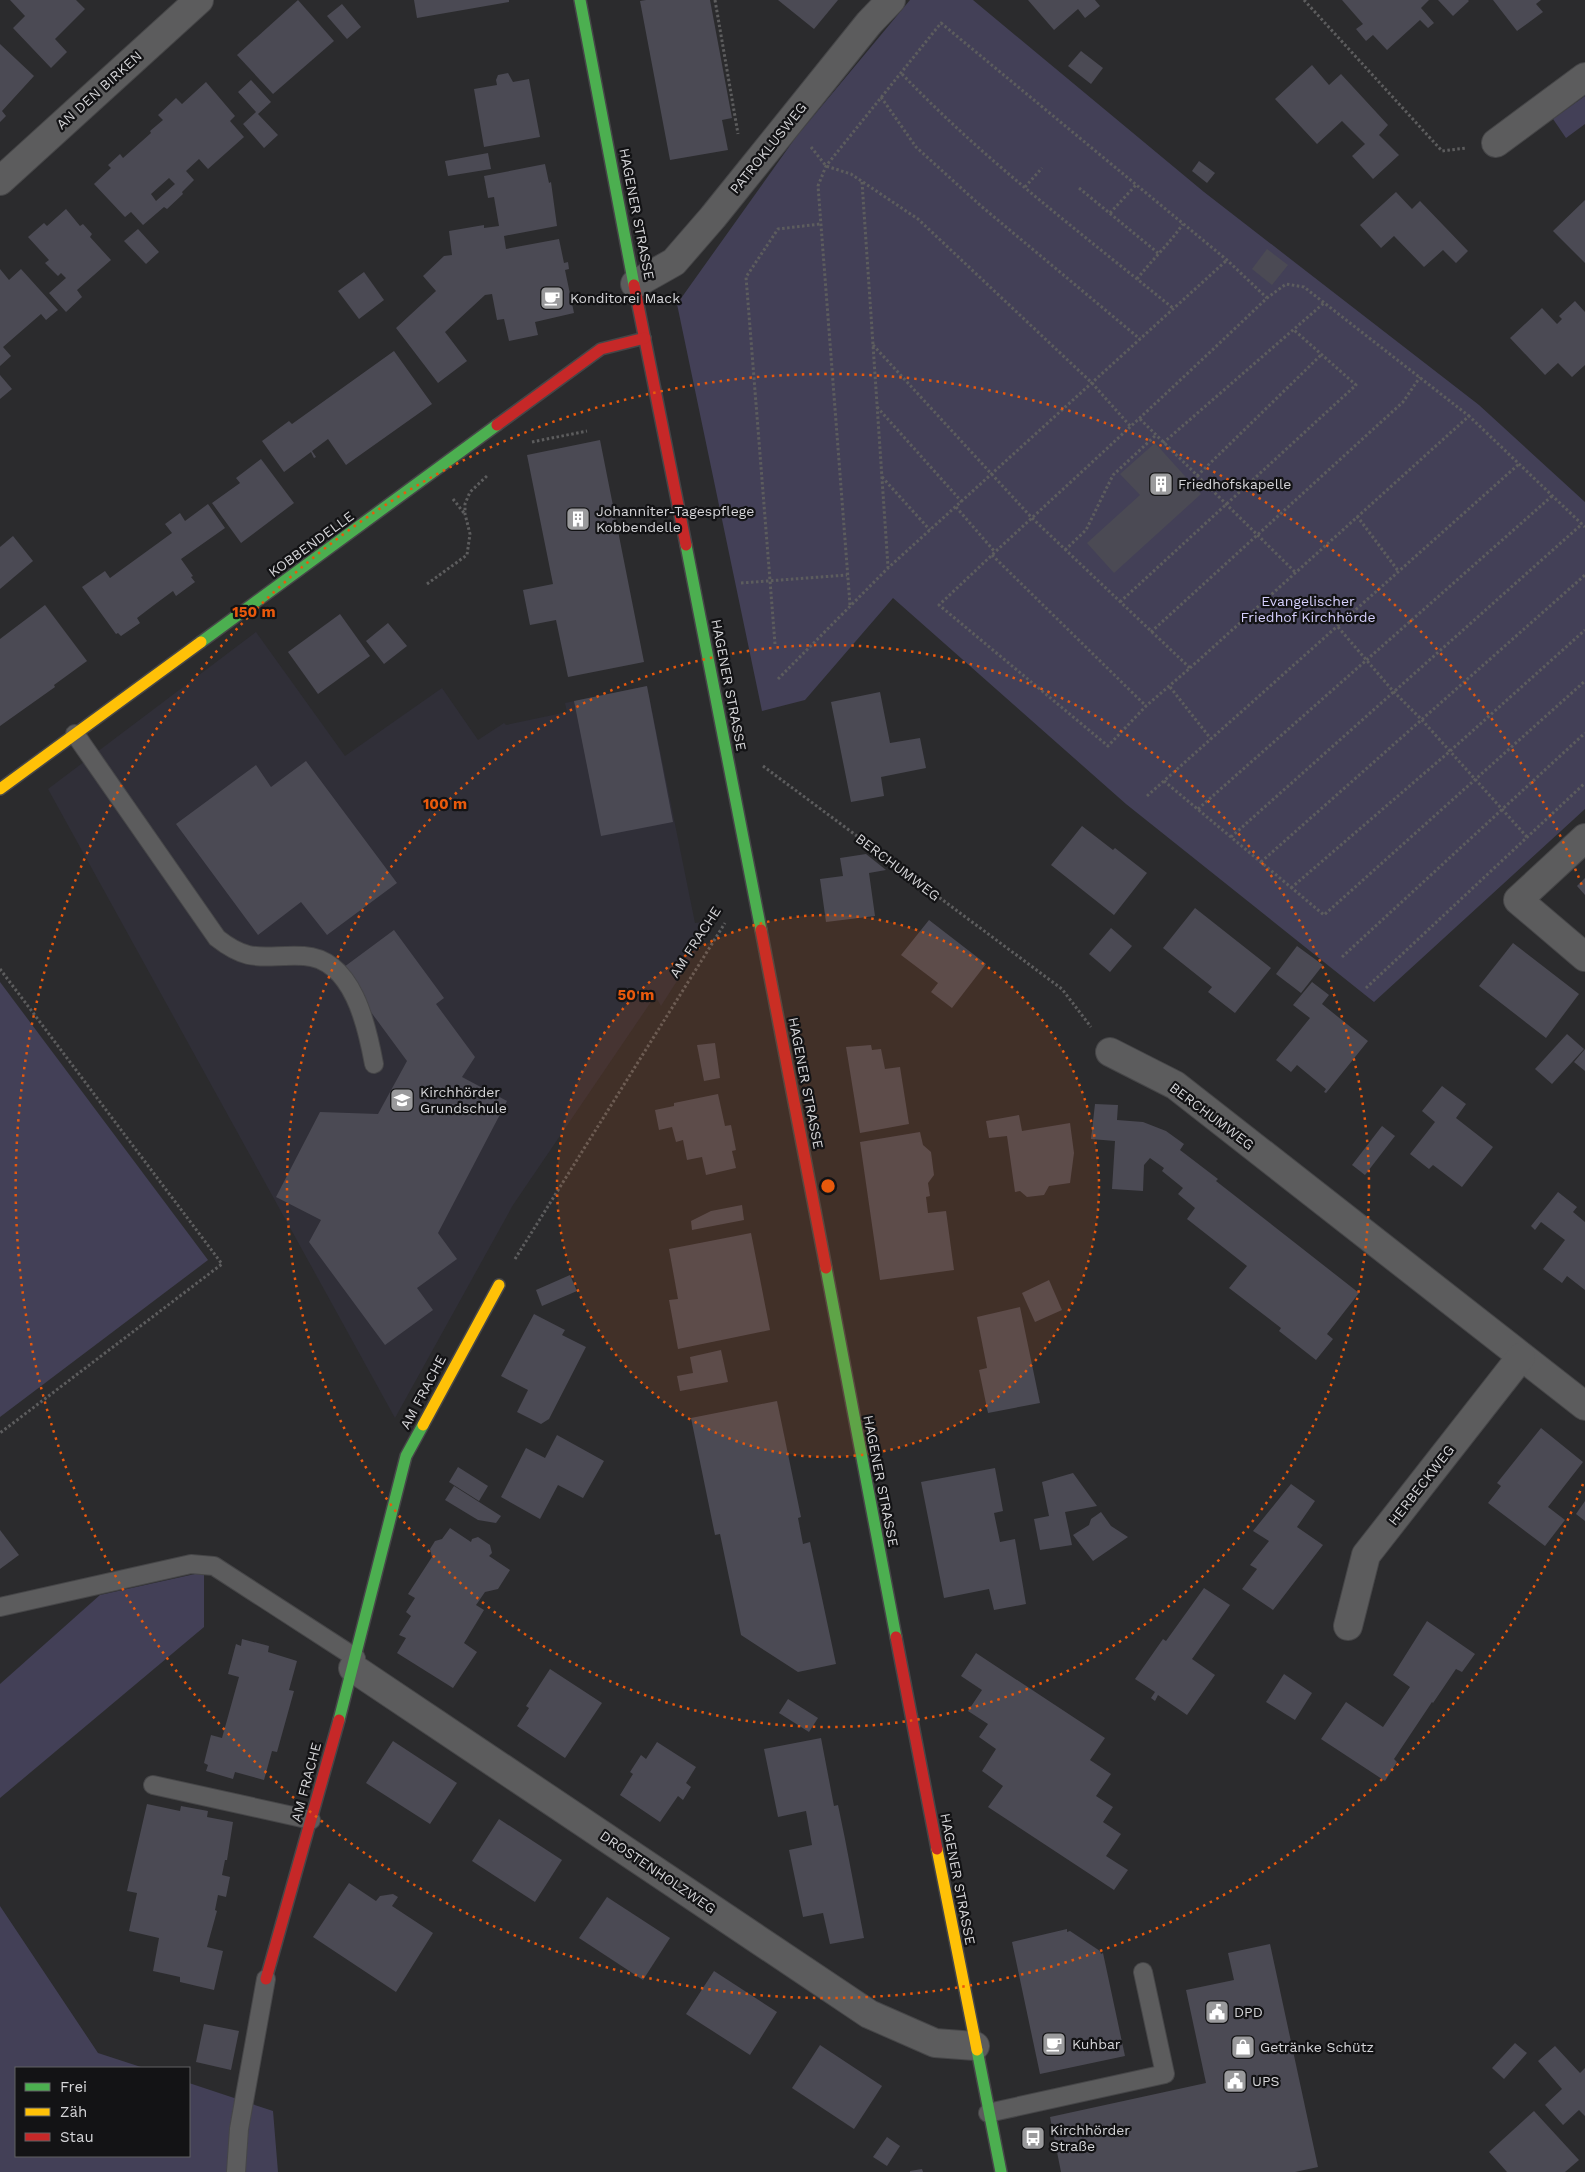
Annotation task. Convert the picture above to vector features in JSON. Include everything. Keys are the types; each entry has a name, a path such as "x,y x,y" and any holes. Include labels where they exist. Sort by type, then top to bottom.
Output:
{"main road":[{"name":"HAGENER STRASSE","path":"580,0 752,882 975,2046 1001,2172"},
{"name":"KOBBENDELLE","path":"0,789 379,513 601,348 645,338"},
{"name":"AM FRACHE","path":"266,1979 354,1663 406,1456 499,1285"}],"street":[{"name":"AN DEN BIRKEN","path":"0,181 199,0"},
{"name":"PATROKLUSWEG","path":"635,284 674,262 869,24 891,0"},
{"path":"1496,143 1585,77"},
{"path":"1585,838 1518,900 1585,957"},
{"name":"BERCHUMWEG","path":"1110,1052 1174,1085 1585,1406"},
{"name":"HERBECKWEG","path":"1348,1626 1366,1554 1521,1357"},
{"name":"DROSTENHOLZWEG","path":"354,1663 870,2014 936,2043 975,2046"}],"lane":[{"path":"75,734 217,938 230,948 246,956 264,958 306,956 335,968 359,1007 368,1032 374,1064"},
{"path":"0,1607 191,1564 214,1566 354,1663"},
{"path":"153,1785 311,1820"},
{"path":"988,2113 1165,2074 1143,1972"},
{"path":"236,2172 239,2129 266,1979"}],"path":[{"path":"715,0 745,176"},
{"path":"1304,0 1442,151"},
{"path":"850,605 818,186 826,166 881,97 902,74 941,23 1227,260 1267,298"},
{"path":"902,74 932,106 1025,188 1174,309"},
{"path":"881,97 916,147 981,206 1140,339"},
{"path":"826,166 851,174 918,219 1092,384 1131,427"},
{"path":"1025,188 1042,168"},
{"path":"862,181 888,568"},
{"path":"1110,213 1136,185"},
{"path":"1079,188 1158,253"},
{"path":"775,644 746,277 778,229 820,224"},
{"path":"1137,279 1158,253 1166,248 1184,224"},
{"path":"778,679 888,568 1227,260"},
{"path":"1231,837 1393,692 1584,526 1469,416 1420,377 1304,287 1286,284 1267,298 1140,419 939,605 1108,746 1146,706 1170,687 1469,416"},
{"path":"1163,442 1324,303"},
{"path":"1120,602 1356,384 1294,330"},
{"path":"873,345 1032,518 1190,668"},
{"path":"1197,476 1322,354"},
{"path":"1151,632 1402,402 1420,377"},
{"path":"877,407 962,502"},
{"path":"1140,419 1296,573"},
{"path":"526,444 587,431"},
{"path":"1065,550 1086,530 1112,475 1156,435"},
{"path":"1147,796 1519,464"},
{"path":"427,584 464,560 467,555 470,534 465,514 465,504 470,492 493,471"},
{"path":"882,477 930,530"},
{"path":"1198,810 1552,496"},
{"path":"456,502 465,514"},
{"path":"956,507 993,554 1146,706"},
{"path":"1357,516 1399,572"},
{"path":"740,584 848,575"},
{"path":"1261,862 1585,575"},
{"path":"1338,627 1393,692 1422,720 1527,837"},
{"path":"1291,888 1449,752 1585,630"},
{"path":"1164,781 1324,915 1585,681"},
{"path":"1170,687 1211,739"},
{"path":"1342,957 1585,734"},
{"name":"BERCHUMWEG","path":"724,737 1062,989 1110,1052"},
{"path":"1366,988 1585,783"},
{"name":"AM FRACHE","path":"499,1285 690,977 752,882"},
{"path":"0,969 222,1264 0,1433"}],"shaded area":[{"name":"Kirchhörder Grundschule","path":"256,632 345,756 442,688 478,740 504,723 506,725 567,712 565,703 647,686 695,923 712,921 702,942 661,1006 655,996 513,1205 395,1418 48,789"}],"green space":[{"name":"Evangelischer Friedhof Kirchhörde","path":"910,0 973,0 1204,192 1479,405 1585,502 1585,809 1374,1002 1126,804 893,598 805,700 762,711 677,304 796,137"},
{"path":"1585,96 1585,124 1566,138 1553,119"},
{"path":"0,982 208,1260 0,1417"},
{"path":"204,1572 204,1627 0,1798 0,1684 100,1595"},
{"path":"0,1906 98,2053 141,2067 15,2067 15,2157 190,2157 190,2083 273,2111 278,2172 0,2172"}],"building":[{"path":"10,0 76,0 85,9 55,39 67,52 51,68 13,28 25,16"},
{"path":"298,0 334,41 273,94 237,55"},
{"path":"414,0 509,0 509,2 417,18"},
{"path":"710,0 732,118 722,120 728,150 670,160 640,1"},
{"path":"778,0 838,0 814,29"},
{"path":"1028,0 1095,0 1100,6 1085,18 1078,9 1054,30"},
{"path":"1342,0 1429,0 1421,8 1434,23 1428,28 1420,20 1387,50 1373,35 1366,41 1356,29 1363,24"},
{"path":"1438,0 1468,0 1469,1 1453,16"},
{"path":"1493,0 1541,0 1536,4 1543,12 1517,31"},
{"path":"342,4 361,27 347,39 327,16"},
{"path":"0,44 34,76 2,111 6,116 0,122"},
{"path":"1081,51 1103,68 1091,84 1068,66"},
{"path":"1312,65 1329,85 1341,74 1388,125 1379,135 1399,155 1373,179 1352,156 1365,144 1342,121 1317,144 1275,99"},
{"path":"508,73 513,82 529,79 540,137 484,147 474,89 497,85 498,75"},
{"path":"251,80 271,102 258,114 278,135 264,148 243,124 256,112 238,92"},
{"path":"206,82 235,116 230,121 244,137 208,169 199,159 186,171 194,180 182,192 183,194 167,209 164,207 143,225 131,212 125,217 94,184 111,168 108,165 120,154 123,158 151,133 150,131 163,120 158,115 176,98 182,104","holes":["169,178 175,184 156,201 151,194"]},
{"path":"488,153 491,169 448,176 445,161"},
{"path":"1199,161 1215,173 1207,183 1192,171"},
{"path":"545,164 549,183 551,182 557,226 504,236 506,249 559,239 564,263 568,262 569,269 565,270 574,313 535,322 538,335 509,341 504,319 497,320 492,294 485,295 445,332 467,361 438,383 396,328 436,291 423,276 444,256 452,255 449,231 484,225 484,228 499,226 494,197 488,198 484,176"},
{"path":"1396,192 1412,209 1420,201 1468,251 1456,263 1443,250 1424,267 1394,236 1381,248 1360,225"},
{"path":"1585,200 1585,263 1553,231"},
{"path":"66,209 80,226 83,224 92,234 90,237 111,260 77,290 82,297 66,312 49,293 66,278 61,273 58,276 45,263 49,260 28,237 44,223 47,226"},
{"path":"138,229 159,252 146,264 124,241"},
{"path":"1267,249 1288,265 1272,285 1252,269"},
{"path":"0,269 9,280 21,269 58,310 46,320 41,314 3,347 11,356 0,366"},
{"path":"364,272 384,300 359,319 338,291"},
{"path":"1575,301 1585,312 1585,365 1572,377 1558,363 1545,375 1510,338 1542,308 1557,324 1562,319 1559,316"},
{"path":"394,351 432,404 346,465 328,439 312,451 316,457 314,458 311,452 284,472 262,441 289,421 292,424"},
{"path":"0,375 12,389 0,399"},
{"name":"Johanniter-Tagespflege Kobbendelle","path":"600,440 644,662 568,677 556,620 530,625 523,590 553,584 527,455"},
{"path":"1155,443 1201,494 1114,573 1087,543 1140,495 1120,474"},
{"path":"261,459 294,503 241,543 212,503 240,483 236,478"},
{"path":"208,504 225,528 181,559 195,582 176,596 173,591 137,618 140,623 121,636 118,633 116,634 82,587 105,571 110,578 172,533 165,524 180,513 185,521"},
{"path":"13,536 33,561 0,589 0,547"},
{"path":"45,605 87,661 54,685 55,687 0,726 0,639"},
{"path":"340,614 370,656 318,694 288,652"},
{"path":"388,623 407,646 384,664 366,641"},
{"path":"647,686 673,822 601,836 574,701"},
{"path":"880,692 890,743 920,738 926,768 881,777 884,796 851,802 831,702"},
{"path":"306,761 397,883 327,935 301,902 258,935 176,824 256,765 271,787"},
{"path":"1082,826 1113,850 1115,848 1147,873 1114,915 1051,865"},
{"path":"866,854 886,870 869,873 875,916 826,922 820,879 843,876 840,858"},
{"path":"1585,878 1585,895 1577,886"},
{"path":"1195,908 1271,968 1235,1013 1208,992 1212,987 1163,948"},
{"path":"929,920 986,964 952,1008 931,992 938,983 901,955"},
{"path":"1111,928 1132,946 1110,972 1089,954"},
{"path":"394,930 444,998 436,1004 475,1057 462,1077 507,1101 438,1233 457,1259 417,1288 433,1310 385,1345 309,1242 321,1220 276,1197 320,1112 378,1114 407,1061 340,970"},
{"path":"1513,943 1579,994 1546,1038 1479,986"},
{"path":"1297,946 1323,965 1301,993 1276,974"},
{"path":"1312,982 1329,995 1322,1004 1368,1041 1326,1093 1324,1092 1326,1089 1297,1065 1291,1072 1276,1060 1310,1018 1293,1005"},
{"path":"1567,1034 1584,1049 1552,1084 1535,1069"},
{"path":"715,1043 720,1078 704,1081 697,1045"},
{"path":"871,1045 872,1050 881,1049 885,1069 900,1067 909,1124 860,1133 846,1047"},
{"path":"1585,1049 1585,1071 1574,1062"},
{"path":"1442,1086 1466,1104 1456,1118 1493,1147 1462,1187 1433,1165 1429,1169 1410,1154 1435,1122 1422,1111"},
{"path":"718,1094 725,1126 731,1125 736,1150 732,1151 736,1168 706,1175 702,1157 687,1160 683,1140 676,1142 672,1127 659,1130 655,1110 674,1106 674,1103"},
{"path":"1095,1104 1118,1105 1117,1120 1143,1122 1166,1131 1184,1144 1180,1150 1218,1179 1216,1181 1359,1293 1327,1334 1333,1339 1316,1360 1279,1331 1281,1328 1229,1288 1247,1266 1187,1219 1195,1208 1178,1194 1183,1188 1162,1171 1164,1168 1150,1158 1144,1165 1143,1191 1112,1189 1115,1141 1091,1139"},
{"path":"1019,1115 1022,1131 1070,1123 1074,1153 1070,1183 1049,1186 1044,1195 1027,1197 1020,1191 1015,1192 1007,1136 989,1138 986,1121"},
{"path":"1382,1126 1395,1136 1365,1175 1352,1165"},
{"path":"920,1132 923,1145 931,1152 934,1175 928,1183 930,1196 926,1197 928,1213 946,1211 954,1270 880,1280 860,1142"},
{"path":"1558,1192 1577,1207 1573,1212 1585,1222 1585,1290 1567,1276 1562,1283 1543,1269 1565,1240 1541,1222 1535,1230 1531,1226"},
{"path":"742,1205 744,1220 692,1230 691,1221 711,1211"},
{"path":"751,1233 770,1330 678,1349 669,1300 678,1299 669,1249"},
{"path":"570,1275 577,1291 542,1306 536,1290"},
{"path":"1049,1280 1062,1310 1035,1322 1022,1293"},
{"path":"1020,1307 1040,1403 988,1413 979,1370 987,1368 977,1317"},
{"path":"534,1314 565,1330 562,1335 586,1347 549,1419 541,1424 517,1412 528,1390 501,1376"},
{"path":"721,1350 728,1382 680,1391 677,1376 693,1373 690,1357"},
{"path":"777,1401 801,1517 798,1518 803,1544 810,1542 836,1664 798,1672 741,1635 720,1534 715,1535 691,1418"},
{"path":"1541,1428 1583,1462 1548,1507 1565,1520 1545,1546 1488,1503 1501,1486 1497,1483"},
{"path":"557,1435 604,1461 583,1498 558,1485 540,1519 501,1497 526,1448 545,1458"},
{"path":"458,1467 488,1486 479,1501 449,1482"},
{"path":"995,1468 1003,1511 994,1513 1000,1542 1015,1539 1026,1604 994,1610 989,1589 944,1598 921,1482"},
{"path":"1073,1473 1097,1506 1065,1512 1072,1545 1040,1550 1034,1519 1049,1516 1042,1482"},
{"path":"1291,1484 1315,1501 1297,1527 1323,1545 1273,1610 1242,1589 1257,1569 1250,1565 1269,1541 1253,1531"},
{"path":"454,1486 501,1516 496,1523 478,1520 445,1500"},
{"path":"1585,1501 1585,1521 1576,1514"},
{"path":"1101,1512 1111,1526 1128,1537 1093,1561 1073,1535 1089,1525 1091,1519"},
{"path":"450,1528 471,1542 472,1539 478,1537 490,1545 492,1553 489,1556 510,1570 498,1589 485,1592 476,1605 484,1610 464,1643 477,1652 453,1688 397,1653 406,1638 399,1635 411,1616 406,1612 415,1598 408,1594 432,1557 430,1549 435,1541 442,1539"},
{"path":"0,1530 19,1555 0,1569"},
{"path":"1204,1588 1230,1605 1192,1659 1215,1675 1187,1715 1158,1695 1155,1701 1151,1698 1155,1692 1135,1679 1163,1639 1166,1641"},
{"path":"1427,1621 1475,1654 1462,1672 1456,1669 1432,1702 1394,1759 1397,1762 1385,1781 1321,1739 1346,1702 1383,1727 1410,1687 1393,1675"},
{"path":"242,1639 269,1646 268,1652 297,1661 289,1690 294,1691 277,1752 272,1751 264,1780 235,1772 233,1779 206,1771 208,1765 204,1763 211,1735 222,1738 239,1677 228,1674 236,1644 241,1646"},
{"path":"976,1653 1105,1738 1090,1760 1111,1774 1096,1796 1113,1807 1103,1822 1121,1834 1106,1856 1128,1870 1114,1890 988,1807 1003,1786 982,1771 996,1749 979,1737 988,1724 968,1711 982,1690 961,1676"},
{"path":"550,1669 602,1703 565,1758 517,1726 529,1708 526,1706"},
{"path":"1284,1674 1312,1693 1295,1720 1266,1702"},
{"path":"788,1699 818,1718 809,1732 779,1713"},
{"path":"821,1738 834,1806 838,1805 864,1938 830,1944 823,1913 803,1917 789,1850 812,1845 806,1811 778,1817 764,1749"},
{"path":"393,1741 457,1783 430,1824 366,1783"},
{"path":"657,1742 696,1767 686,1783 691,1787 683,1800 678,1796 660,1822 620,1795 633,1774 630,1772 641,1755 646,1759"},
{"path":"147,1804 180,1811 181,1806 208,1811 207,1817 233,1822 227,1860 225,1860 222,1875 230,1877 226,1897 218,1895 215,1910 217,1911 207,1947 223,1951 214,1990 180,1982 180,1977 153,1971 159,1938 129,1931 137,1893 127,1891"},
{"path":"499,1819 562,1860 535,1902 472,1861"},
{"path":"349,1883 376,1901 380,1896 393,1894 398,1897 392,1906 433,1933 396,1992 313,1937"},
{"path":"607,1897 670,1938 643,1980 579,1938"},
{"path":"1067,1929 1067,1932 1070,1931 1100,1951 1101,1954 1103,1953 1125,2056 1040,2074 1012,1942"},
{"path":"1270,1944 1318,2167 1295,2172 1061,2172 1050,2117 1206,2083 1186,1990 1234,1980 1228,1953"},
{"path":"714,1971 777,2012 750,2055 686,2014"},
{"path":"204,2024 239,2031 231,2070 196,2062"},
{"path":"1515,2043 1527,2053 1504,2079 1492,2068"},
{"path":"820,2045 882,2086 854,2129 792,2088"},
{"path":"1555,2046 1580,2073 1585,2068 1585,2116 1579,2110 1563,2125 1545,2105 1562,2089 1538,2061"},
{"path":"1534,2111 1579,2160 1565,2172 1507,2172 1489,2152"},
{"path":"887,2137 900,2146 887,2166 873,2157"},
{"path":"922,2169 923,2172 910,2172 910,2171"}],"traffic: fast":[{"path":"580,0 634,285"},
{"path":"201,642 497,425"},
{"path":"686,545 761,930"},
{"path":"826,1268 896,1637"},
{"path":"339,1720 406,1456 423,1425"},
{"path":"977,2050 1001,2172"}],"traffic: slow":[{"path":"0,789 201,642"},
{"path":"423,1425 499,1285"},
{"path":"937,1849 977,2050"}],"traffic: jam":[{"path":"634,285 686,545"},
{"path":"497,425 601,349 645,338"},
{"path":"761,930 826,1268"},
{"path":"896,1637 937,1849"},
{"path":"266,1979 339,1720"}],"place":[{"name":"Konditorei Mack","path":"552,298"},
{"name":"Friedhofskapelle","path":"1161,484"},
{"name":"Johanniter-Tagespflege Kobbendelle","path":"578,519"},
{"name":"Kirchhörder Grundschule","path":"402,1100"},
{"name":"DPD","path":"1217,2012"},
{"name":"Kuhbar","path":"1054,2044"},
{"name":"Getränke Schütz","path":"1243,2047"},
{"name":"UPS","path":"1235,2081"},
{"name":"Kirchhörder Straße","path":"1033,2138"}]}
